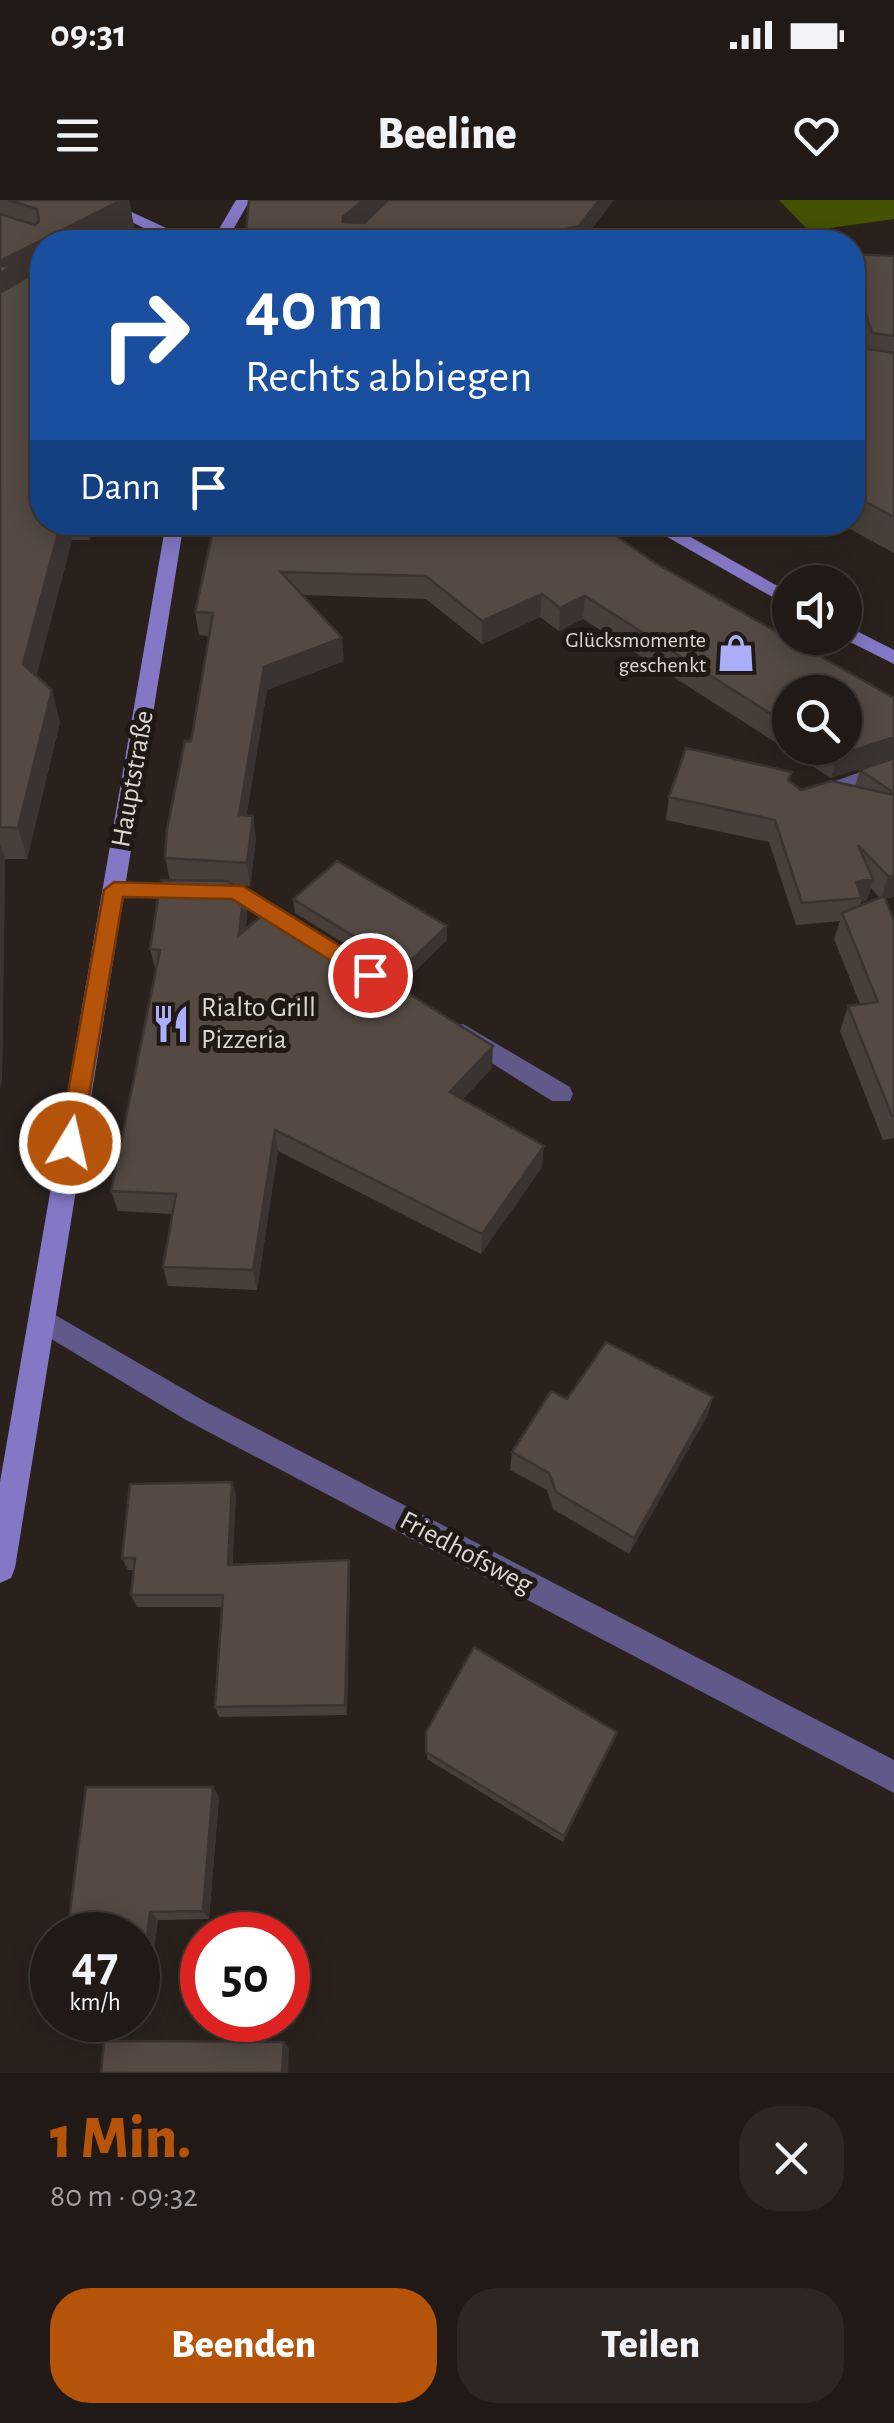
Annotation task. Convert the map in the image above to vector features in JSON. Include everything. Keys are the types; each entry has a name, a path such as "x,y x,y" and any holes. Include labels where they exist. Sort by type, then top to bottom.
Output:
{"main road":[{"path":"94,200 159,230"},
{"path":"225,230 243,200"},
{"name":"Hauptstraße","path":"0,1568 173,535"},
{"path":"673,535 772,591"},
{"path":"862,640 894,658"}],"street":[{"path":"797,802 894,766"},
{"path":"114,890 236,892 308,936"},
{"path":"443,1020 561,1094"},
{"name":"Friedhofsweg","path":"43,1320 196,1411 894,1777"}],"green space":[{"path":"779,200 894,200 894,219 808,230"}],"building":[{"path":"8,200 122,200 62,230 30,230 30,246 0,261 0,214 35,225 39,221 37,209"},
{"path":"249,200 363,200 343,217 343,222 364,223 388,200 599,200 579,226 561,230 246,230"},
{"path":"865,255 894,256 894,336 872,333 865,311"},
{"path":"30,275 30,535 58,535 23,664 52,690 18,828 0,827 0,293"},
{"path":"865,348 894,353 894,517 865,502"},
{"path":"212,535 615,535 655,563 772,629 772,655 818,655 853,675 772,675 772,715 585,596 560,608 542,594 482,621 426,576 281,572 342,638 264,667 239,815 253,816 247,863 165,858 167,829 185,741 191,741 213,613 195,612"},
{"path":"862,680 894,698 894,737 862,748"},
{"path":"686,748 792,772 788,780 801,790 831,781 894,795 894,876 888,876 858,845 873,879 856,882 862,898 802,903 775,820 669,797"},
{"path":"894,758 894,793 860,770"},
{"path":"337,861 447,926 404,967 293,899"},
{"path":"161,880 227,881 244,891 239,935 271,908 493,1046 450,1092 544,1146 482,1234 275,1130 253,1270 163,1267 176,1194 111,1191 160,950 150,949"},
{"path":"884,896 894,920 892,1116 848,1006 878,1002 842,913"},
{"path":"606,1342 713,1397 634,1538 556,1492 549,1473 512,1452 551,1391 567,1399"},
{"path":"232,1482 228,1565 349,1560 345,1705 215,1707 223,1595 131,1595 135,1558 122,1558 130,1484"},
{"path":"474,1647 617,1732 564,1836 426,1752 426,1732"},
{"path":"86,1787 213,1787 203,1911 70,1912"},
{"path":"104,2042 284,2042 282,2073 101,2073"}],"place":[{"name":"Glücksmomente geschenkt","path":"736,653"},
{"name":"Rialto Grill Pizzeria","path":"171,1024"}],"route":[{"path":"70,1143 114,890 236,892 370,975"}]}
